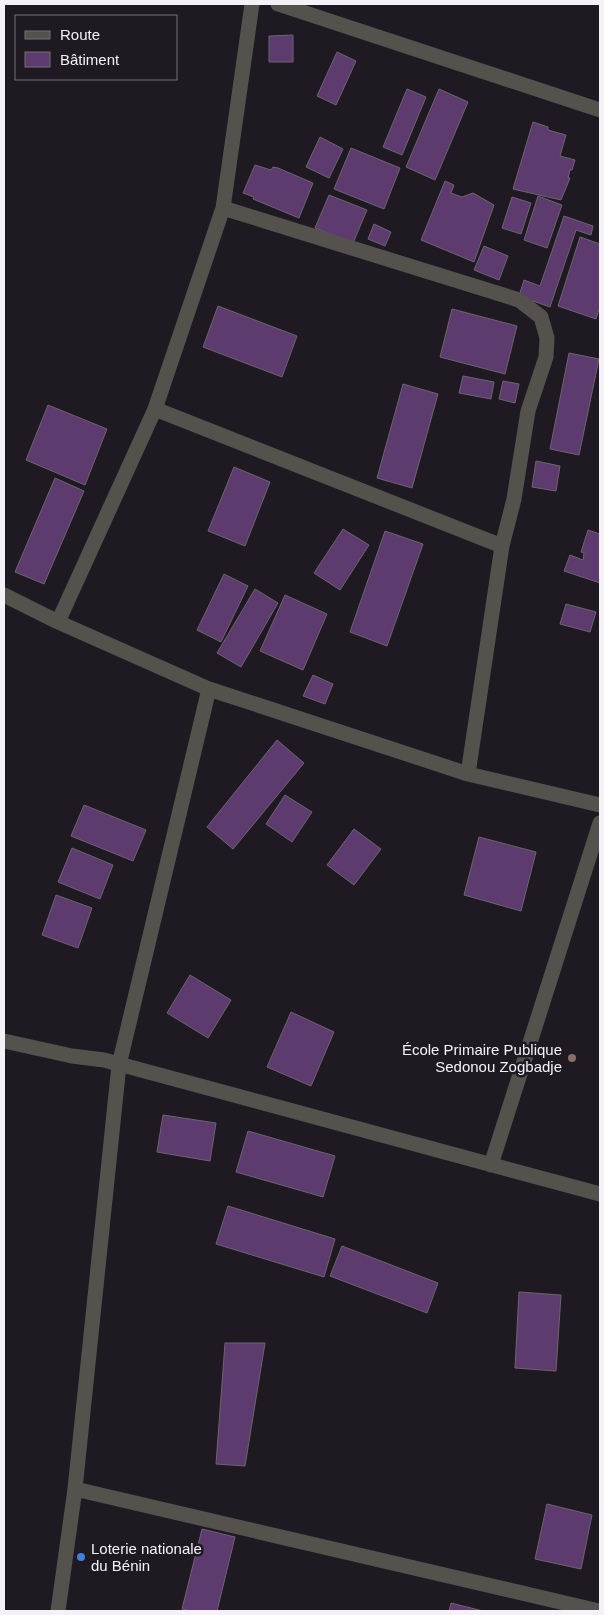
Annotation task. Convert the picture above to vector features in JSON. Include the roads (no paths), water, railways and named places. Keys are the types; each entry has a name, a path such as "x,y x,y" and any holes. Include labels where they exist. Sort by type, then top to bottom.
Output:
{"street":[{"path":"58,622 155,409 223,208 252,4"},
{"path":"278,4 600,110"},
{"path":"223,208 519,300 541,317 547,338 546,357 528,411 514,499 502,546 468,774"},
{"path":"155,409 502,546"},
{"path":"4,595 58,622 209,689 468,774 600,805"},
{"path":"58,1611 75,1489 119,1065 209,689"},
{"path":"491,1165 600,823"},
{"path":"4,1041 72,1056 104,1060 600,1194"},
{"path":"75,1489 599,1611"}],"place":[{"name":"École Primaire Publique Sedonou Zogbadje","path":"572,1058"},
{"name":"Loterie nationale du Bénin","path":"81,1557"}]}
